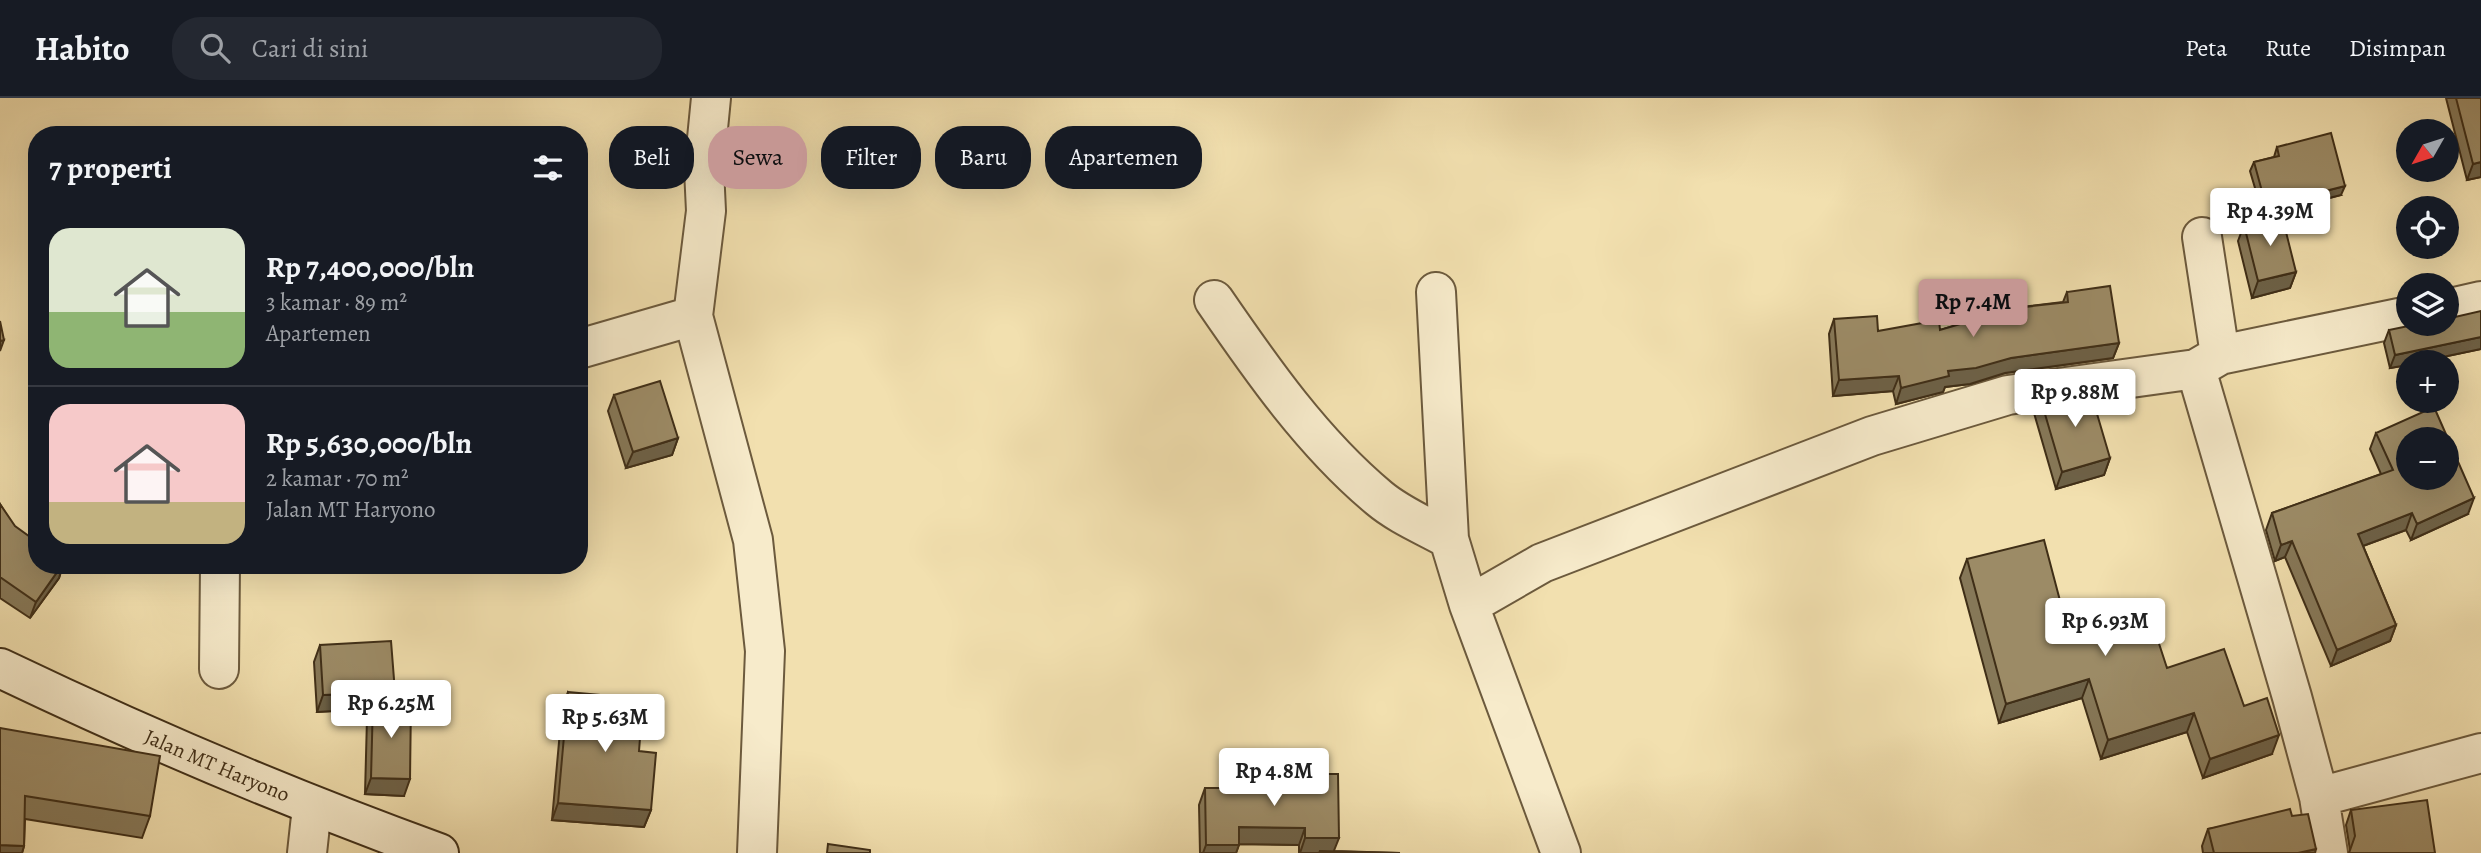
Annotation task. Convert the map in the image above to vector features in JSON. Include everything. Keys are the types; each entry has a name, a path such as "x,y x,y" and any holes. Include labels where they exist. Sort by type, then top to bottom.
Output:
{"street":[{"path":"710,106 704,169 706,211 693,316 753,540 765,651 757,853"},
{"path":"2202,237 2208,362 2319,797 2328,853"},
{"path":"1436,292 1449,539 1469,605 1561,853"},
{"path":"1214,300 1267,376 1328,447 1380,500 1449,539"},
{"path":"2459,306 2481,301"},
{"path":"588,346 693,316"},
{"path":"1469,605 1542,563 1872,436 2008,395 2208,362 2396,319"},
{"path":"219,669 220,574"},
{"name":"Jalan MT Haryono","path":"0,668 92,712 312,807 439,853"},
{"path":"2319,797 2481,753"},
{"path":"307,853 312,807"}],"building":[{"path":"2456,98 2481,98 2481,162 2473,164"},
{"path":"2331,133 2345,186 2266,206 2254,162 2279,156 2277,147"},
{"path":"2282,216 2296,272 2258,281 2244,225"},
{"path":"2110,286 2119,343 2011,358 1976,368 1948,371 1949,376 1901,388 1899,376 1839,380 1834,319 1877,316 1878,331 1939,320 1940,330 1998,313 1998,310 2068,302 2067,292"},
{"path":"2481,311 2481,337 2419,350 2396,350 2395,355 2389,330 2396,329 2396,336 2459,336 2459,316"},
{"path":"0,321 4,340 0,341"},
{"path":"660,381 678,438 633,452 614,395"},
{"path":"2090,390 2110,458 2062,472 2040,397"},
{"path":"2421,413 2437,413 2443,427 2396,427 2396,490 2459,490 2459,464 2474,498 2417,524 2412,513 2358,534 2396,625 2337,650 2292,541 2281,545 2272,513 2393,470 2376,433"},
{"path":"0,504 15,526 28,535 28,574 56,574 36,602 0,577"},
{"path":"2044,540 2068,631 2147,607 2167,668 2224,649 2244,706 2267,698 2279,735 2210,759 2194,713 2108,740 2089,679 2006,704 1967,559"},
{"path":"391,641 395,692 323,695 320,645"},
{"path":"568,692 643,699 639,751 656,753 651,810 558,803"},
{"path":"373,701 411,702 410,779 371,778"},
{"path":"0,728 160,756 150,816 25,796 24,846 0,845"},
{"path":"1304,774 1338,774 1339,838 1305,838 1305,828 1239,827 1239,845 1206,845 1205,788 1246,788 1245,780 1304,781"},
{"path":"2427,800 2435,853 2349,853 2355,836 2351,810"},
{"path":"2290,809 2292,816 2308,814 2316,849 2298,853 2214,853 2208,829"},
{"path":"828,844 870,850 870,853 827,853"},
{"path":"1320,851 1400,853 1320,853"}]}
